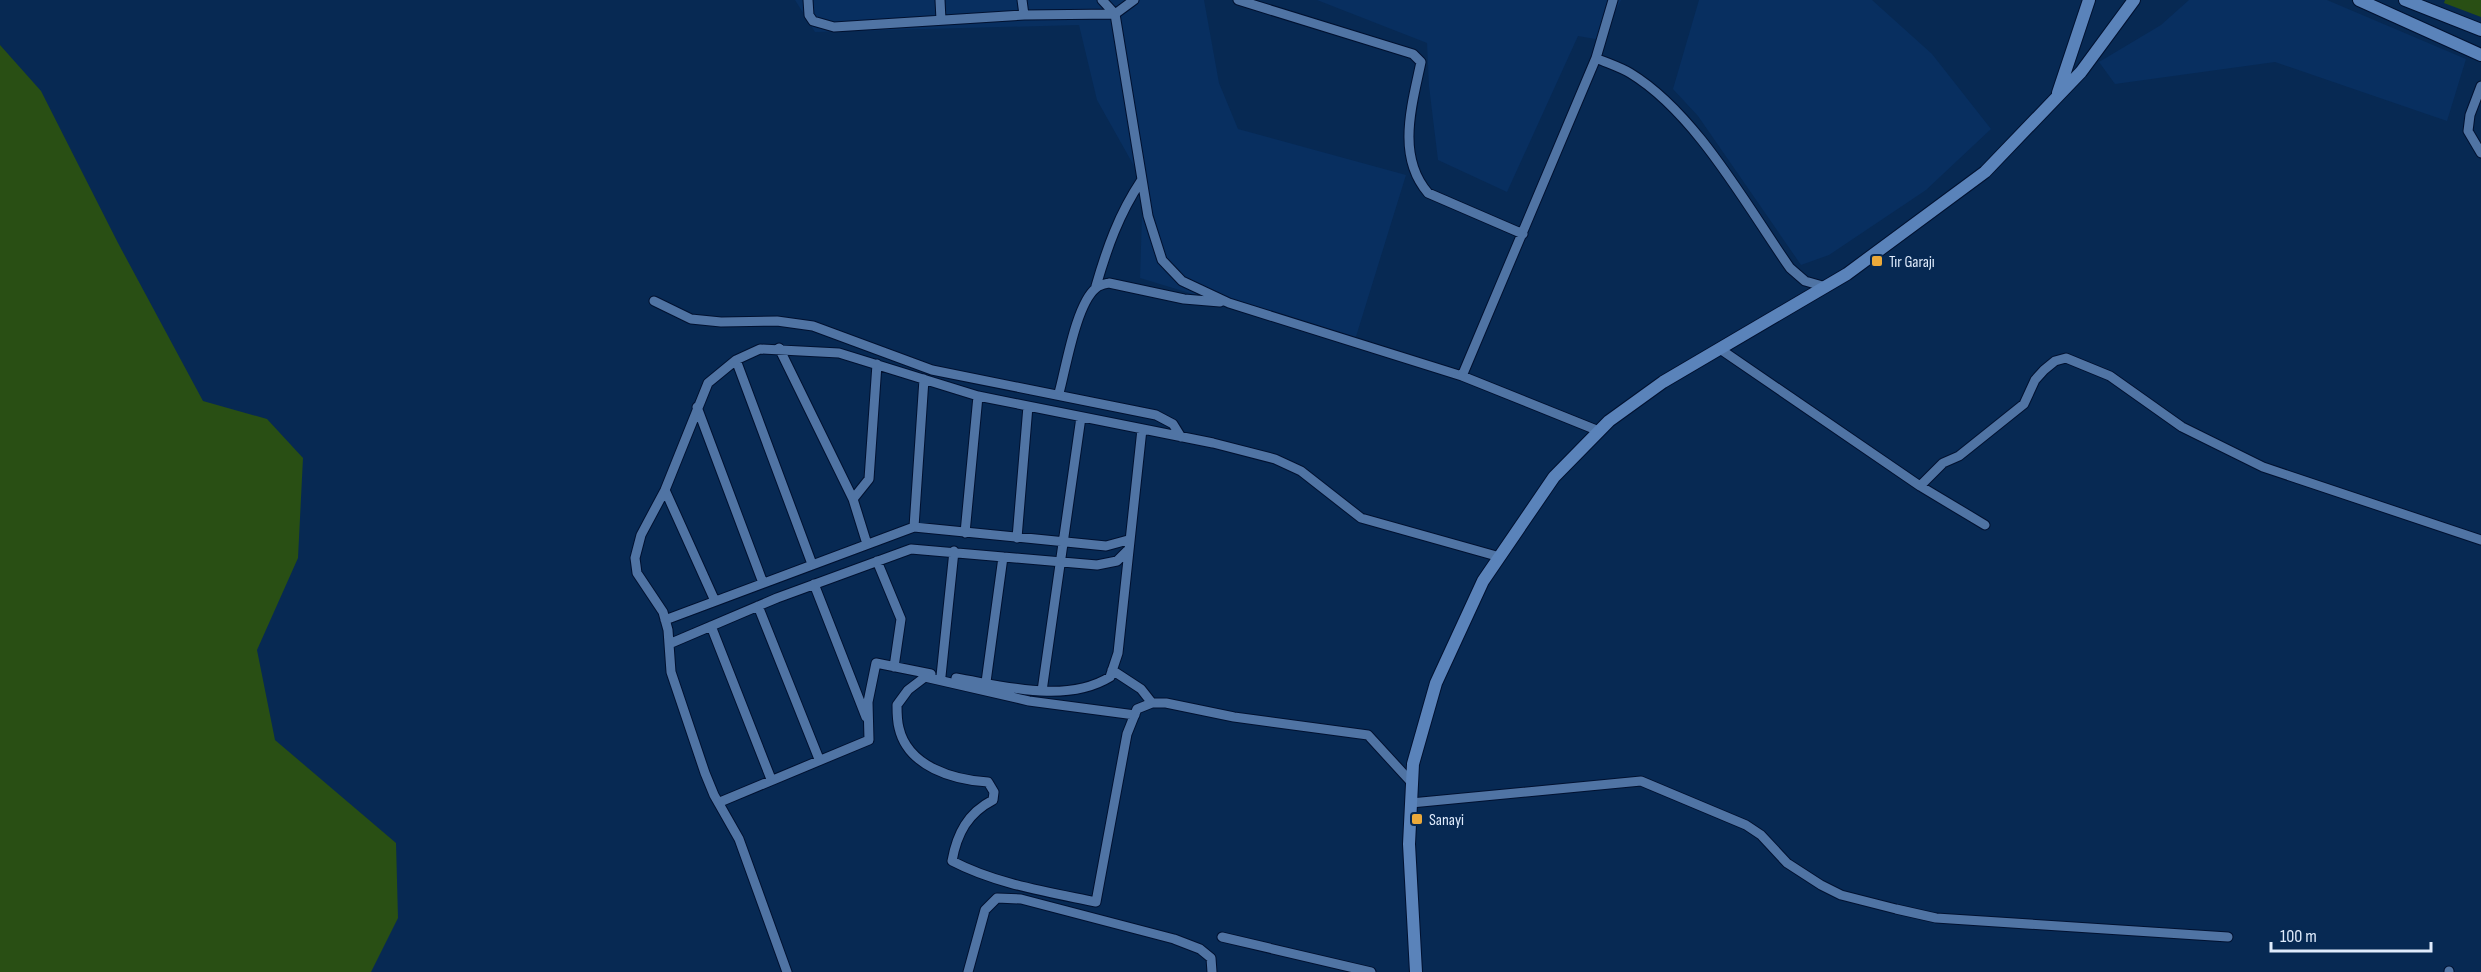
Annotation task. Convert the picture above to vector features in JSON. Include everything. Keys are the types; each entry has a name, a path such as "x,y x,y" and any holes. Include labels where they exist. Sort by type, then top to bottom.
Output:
{"main road":[{"path":"2056,97 2089,0"},
{"path":"1416,972 1409,844 1413,764 1436,683 1483,581 1554,477 1599,431 1663,382 1826,287 1911,228 1985,172 2081,72 2133,0"},
{"path":"2359,0 2481,55"},
{"path":"2405,0 2438,5 2481,30"}],"street":[{"path":"808,0 809,15 813,21 834,27 1024,15 1115,14 1134,0"},
{"path":"940,0 941,20"},
{"path":"1022,0 1024,15"},
{"path":"1102,0 1115,14 1148,216 1162,260 1182,281 1228,303 1462,376 1599,431"},
{"path":"1238,0 1413,54 1420,62 1409,122 1409,150 1419,183 1428,193 1523,234"},
{"path":"1462,376 1596,58 1613,0"},
{"path":"1596,58 1630,73 1678,113 1707,148 1790,268 1804,281 1826,287"},
{"path":"2481,86 2470,115 2468,131 2481,153"},
{"path":"1059,393 1076,326 1088,297 1096,286 1108,245 1124,205 1141,181"},
{"path":"1096,286 1109,283 1184,298 1228,303"},
{"path":"654,302 691,319 721,322 777,321 813,326 932,370 981,381 1059,393 1156,415 1173,424 1181,436"},
{"path":"779,348 853,499 867,544"},
{"path":"787,972 739,839 714,795 671,672 665,620 637,573 635,558 641,535 665,490 708,383 736,360 760,349 779,348 839,353 978,396 1181,436 1275,459 1300,471 1361,518 1500,556"},
{"path":"1720,349 1920,486 1985,525"},
{"path":"1920,486 1943,463 1988,434 2024,404 2035,380 2044,370 2055,361 2066,358 2110,376 2182,427 2263,467 2481,540"},
{"path":"736,360 812,564"},
{"path":"853,499 869,479 877,364"},
{"path":"914,527 924,379"},
{"path":"965,533 978,396"},
{"path":"1017,538 1028,406"},
{"path":"697,408 763,583"},
{"path":"1042,691 1081,417"},
{"path":"720,802 869,740 868,702 876,663 941,676 1042,691 1097,685 1110,677 1118,653 1128,540 1142,429"},
{"path":"665,490 715,601"},
{"path":"665,620 914,527 1106,546 1128,540"},
{"path":"669,644 814,584 911,549 1097,565 1117,561 1127,551"},
{"path":"941,676 954,551"},
{"path":"986,682 1003,557"},
{"path":"878,561 901,619 894,667"},
{"path":"814,584 868,722"},
{"path":"758,606 819,759"},
{"path":"711,627 771,779"},
{"path":"1113,670 1141,688 1152,703"},
{"path":"1135,715 1029,701 925,677 908,690 897,705 899,729 910,751 931,768 966,780 988,782 994,792 993,800 976,808 956,842 952,861 968,869 1034,889 1095,902 1127,734 1135,715 1137,709 1152,703 1166,703 1234,717 1368,735 1412,783"},
{"path":"1411,803 1641,781 1746,825 1761,836 1786,862 1821,885 1863,902 1936,918 2228,937"},
{"path":"968,972 985,909 997,898 1021,899 1174,939 1200,949 1211,958 1212,972"},
{"path":"1222,937 1371,972"}],"shaded area":[{"path":"795,0 1204,0 1219,83 1238,129 1406,175 1354,343 1140,278 1143,182 1097,100 1079,25 815,32"},
{"path":"1317,0 1621,0 1601,40 1578,36 1507,192 1438,160 1429,86 1427,43"},
{"path":"1699,0 1872,0 1932,54 1991,129 1926,190 1829,255 1801,265 1698,116 1673,89"},
{"path":"2189,0 2327,0 2466,59 2447,121 2275,62 2115,84 2099,62 2161,25"}],"green space":[{"path":"2445,0 2481,0 2481,17 2444,3"},
{"path":"0,45 41,91 118,243 203,401 267,419 303,458 298,558 257,650 275,740 396,843 398,918 371,972 0,972"}],"place":[{"name":"Tır Garajı","path":"1877,261"},
{"name":"Sanayi","path":"1417,819"}]}
